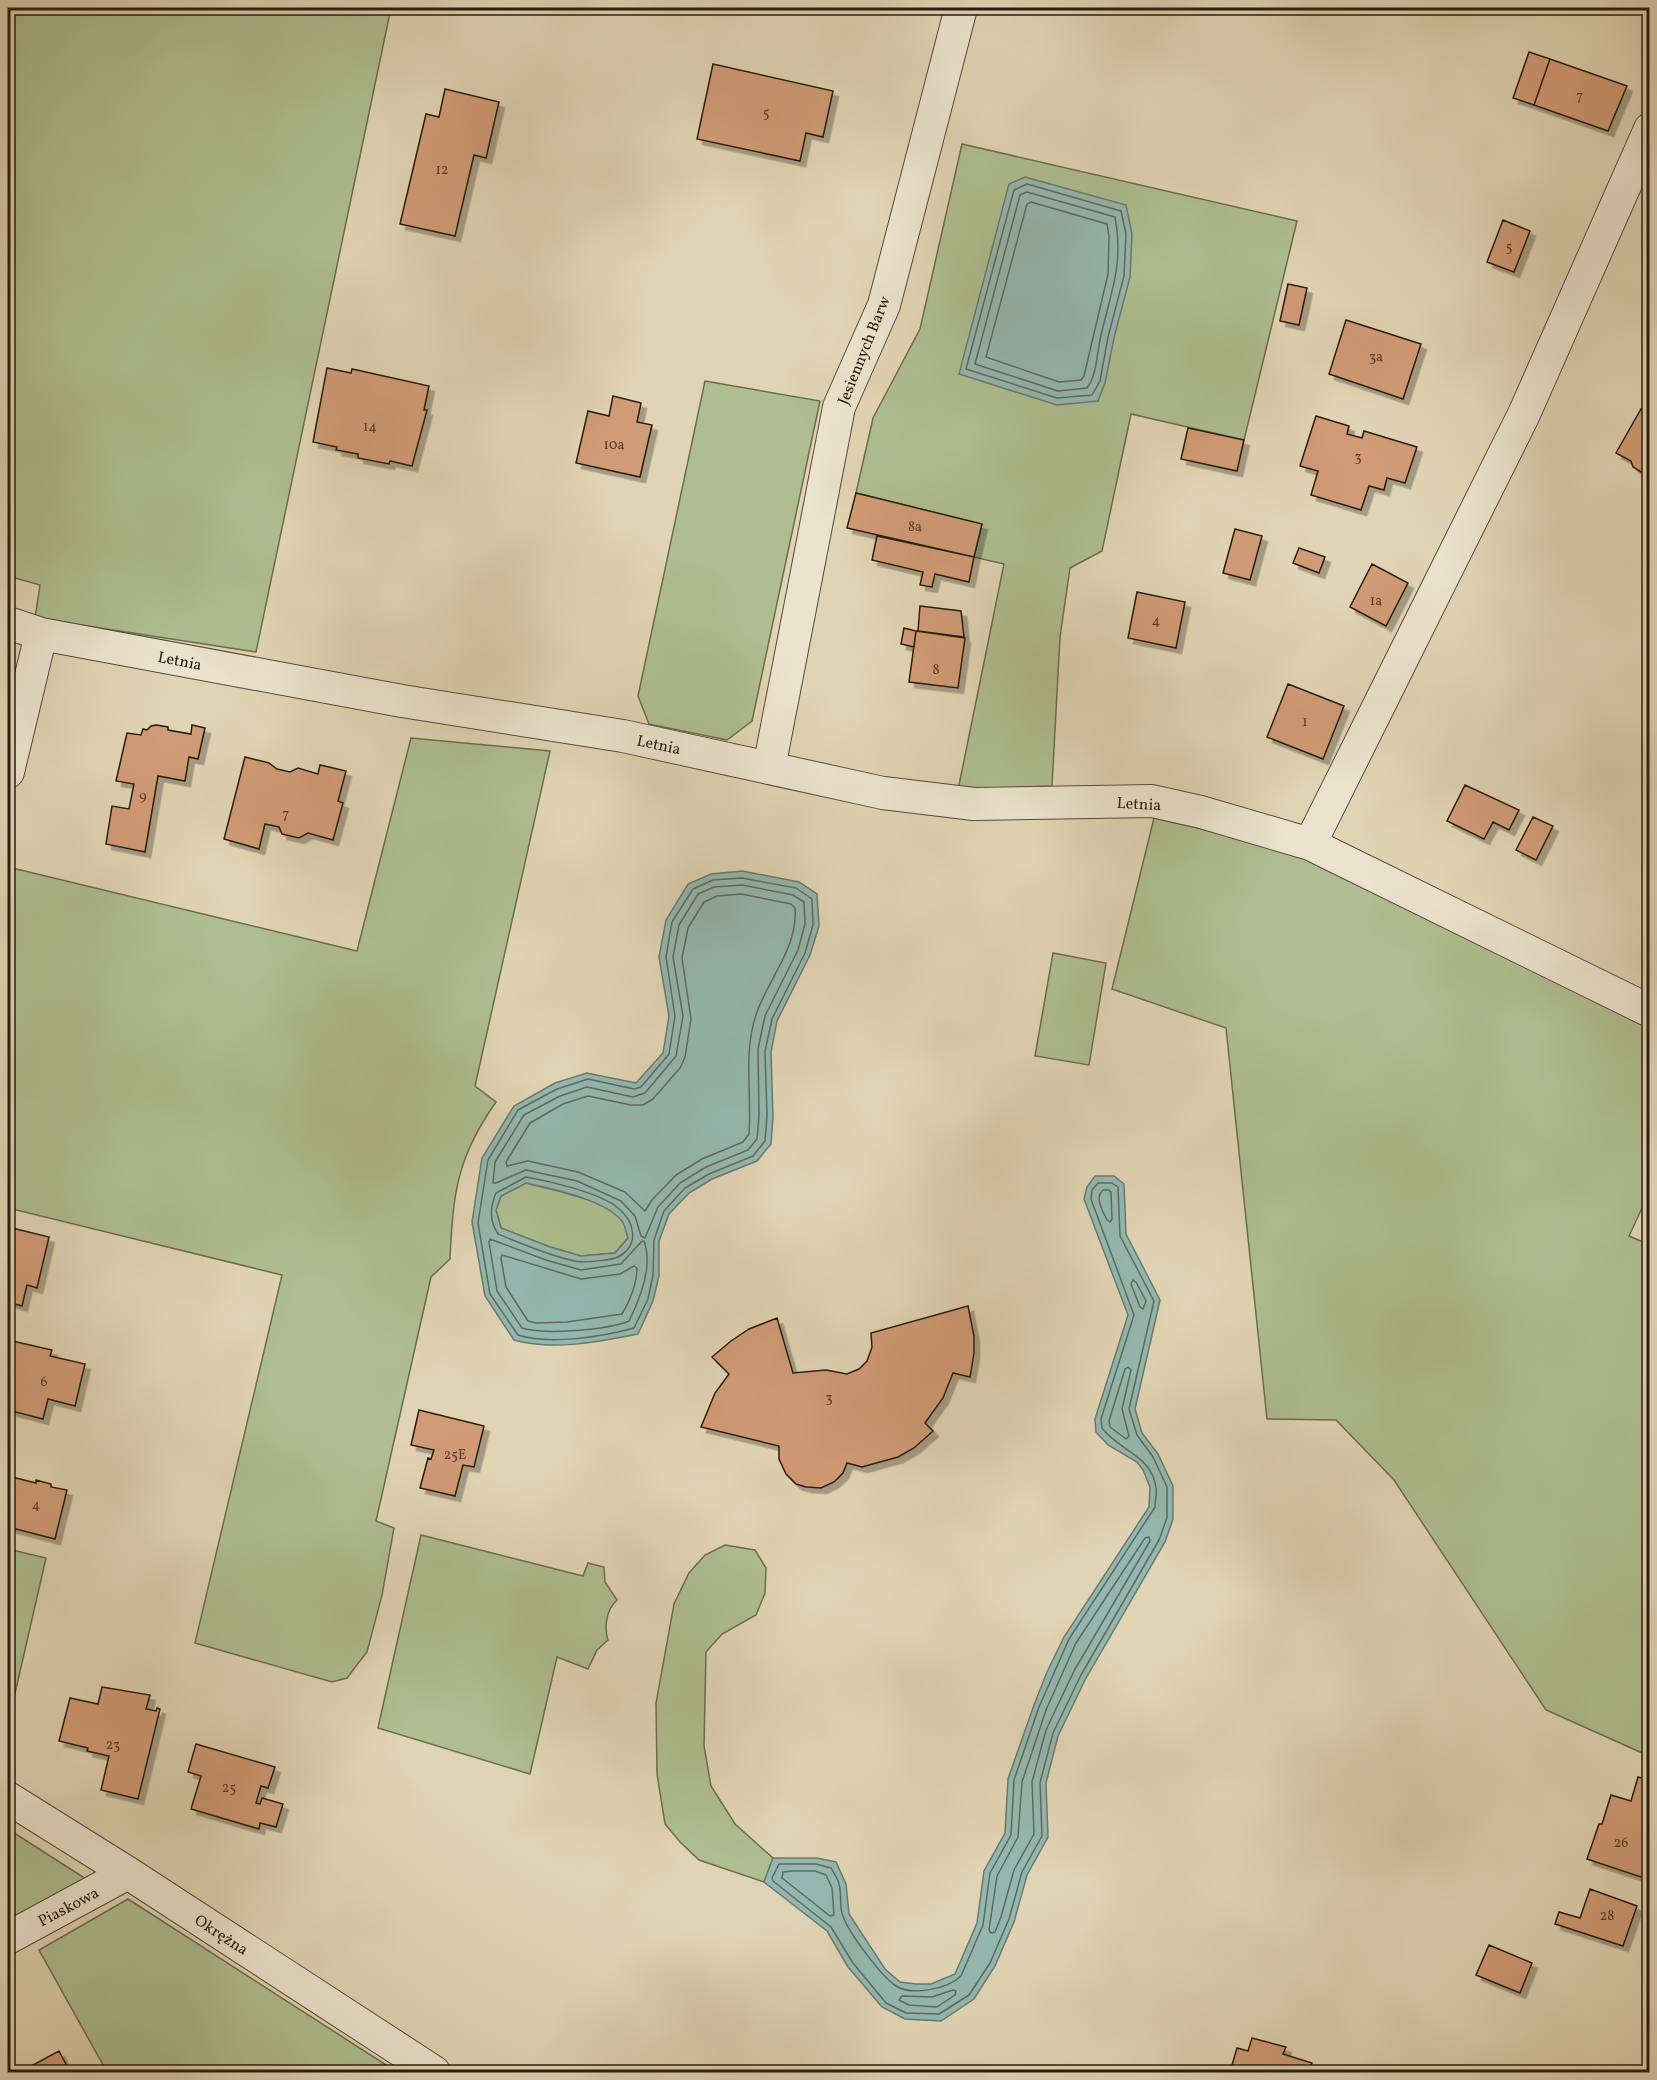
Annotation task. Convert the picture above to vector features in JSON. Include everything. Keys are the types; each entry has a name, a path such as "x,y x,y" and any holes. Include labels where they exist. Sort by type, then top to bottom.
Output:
{"street":[{"name":"Jesiennych Barw","path":"769,768 839,407 884,305 961,8"},
{"path":"1310,844 1524,414 1650,129"},
{"name":"Letnia","path":"8,622 41,634 402,701 623,736 883,793 974,804 1152,801 1201,812 1310,844 1650,1011"},
{"path":"8,772 41,634"},
{"name":"Okrężna","path":"8,1798 128,1873 434,2073"},
{"name":"Piaskowa","path":"8,1938 128,1873"}],"green space":[{"path":"8,8 391,8 256,652 35,618 40,585 8,576"},
{"path":"962,144 1297,221 1244,440 1131,414 1102,551 1070,568 1060,637 1052,786 958,790 1004,564 974,557 982,524 856,493 873,418 920,329"},
{"path":"705,381 820,401 752,721 727,740 649,724 638,696"},
{"path":"411,738 550,751 475,1086 496,1102 465,1158 453,1214 450,1259 431,1277 376,1521 394,1528 382,1595 367,1652 347,1678 332,1682 195,1643 282,1275 8,1208 8,867 357,951"},
{"path":"1154,818 1298,851 1649,1028 1649,1193 1629,1236 1650,1245 1649,1756 1546,1710 1394,1480 1336,1420 1267,1419 1226,1028 1112,989"},
{"path":"1053,953 1106,963 1089,1065 1035,1056"},
{"path":"526,1183 580,1197 607,1209 618,1216 624,1224 628,1238 615,1253 581,1256 501,1228 496,1210 501,1196"},
{"path":"421,1535 583,1576 588,1563 604,1567 605,1582 617,1600 610,1609 607,1619 608,1640 597,1650 588,1669 557,1657 530,1774 378,1728"},
{"path":"725,1545 755,1550 766,1568 765,1593 756,1615 722,1634 706,1652 704,1746 711,1786 735,1824 773,1858 764,1882 699,1860 680,1842 665,1824 657,1774 656,1703 674,1604 689,1573 705,1555"},
{"path":"8,1549 46,1558 8,1724"},
{"path":"8,1829 86,1879 8,1923"},
{"path":"128,1899 397,2072 107,2072 39,1950"}],"water":[{"path":"1025,177 1126,205 1132,234 1130,277 1105,383 1098,401 1057,405 959,374 1009,184"},
{"path":"742,871 799,882 817,894 819,926 810,955 777,1021 771,1052 773,1117 771,1144 757,1161 712,1179 689,1193 669,1214 659,1241 659,1276 653,1301 638,1334 560,1345 514,1340 485,1296 472,1222 482,1158 514,1106 555,1083 587,1073 636,1083 663,1053 669,1016 659,957 666,920 688,884 711,874","holes":["526,1183 577,1196 603,1207 622,1221 628,1238 615,1253 581,1256 501,1228 496,1210 501,1196"]},
{"path":"1095,1176 1114,1176 1124,1184 1126,1234 1160,1300 1135,1409 1142,1433 1158,1454 1173,1486 1173,1519 1165,1542 1086,1678 1058,1736 1046,1783 1048,1837 1027,1875 1014,1922 995,1966 974,1999 941,2021 905,2019 882,2007 848,1967 827,1931 764,1882 773,1858 817,1858 836,1862 846,1884 849,1914 885,1969 900,1982 916,1984 931,1984 955,1974 977,1923 984,1871 1005,1833 1008,1779 1047,1672 1064,1637 1149,1507 1150,1487 1143,1470 1137,1462 1108,1445 1096,1432 1095,1419 1128,1315 1084,1199 1087,1187"}],"building":[{"path":"1529,52 1550,59 1534,105 1513,98"},
{"path":"1550,59 1627,86 1608,131 1534,105"},
{"path":"713,64 833,91 823,137 806,133 800,161 697,139"},
{"path":"445,89 499,102 486,158 474,155 455,236 400,224 426,114 439,117"},
{"path":"1503,220 1530,231 1514,272 1487,262"},
{"path":"1288,284 1307,288 1299,325 1280,321"},
{"path":"1346,320 1421,344 1403,399 1329,374"},
{"path":"327,368 351,373 352,369 429,386 424,410 427,410 412,466 358,458 358,454 336,450 337,447 313,442"},
{"path":"613,396 641,403 637,422 652,425 640,477 576,463 588,411 609,416"},
{"path":"1641,409 1650,414 1650,471 1641,472 1633,467 1631,461 1616,453"},
{"path":"1316,416 1349,426 1347,434 1362,438 1364,431 1417,447 1405,483 1387,478 1384,490 1369,486 1361,510 1311,495 1318,471 1300,466"},
{"path":"1188,428 1244,440 1237,471 1181,459"},
{"path":"856,493 982,524 974,557 847,528"},
{"path":"1235,529 1262,536 1250,580 1223,573"},
{"path":"877,536 974,557 969,582 935,574 932,587 920,585 923,572 872,560"},
{"path":"1299,548 1325,557 1319,573 1293,563"},
{"path":"1372,564 1408,583 1386,626 1350,607"},
{"path":"1137,592 1185,602 1176,648 1128,638"},
{"path":"920,606 961,611 964,637 918,631"},
{"path":"904,628 916,631 914,647 901,644"},
{"path":"916,631 965,638 958,688 909,682"},
{"path":"1288,684 1344,706 1323,759 1267,737"},
{"path":"156,725 168,727 168,730 191,734 192,725 205,728 198,759 189,757 185,781 158,776 145,852 106,844 112,806 129,809 134,784 116,781 127,733 141,735 143,729 147,730"},
{"path":"245,757 269,763 277,769 290,772 298,768 318,774 320,765 346,771 338,801 343,803 333,840 308,833 299,838 282,834 279,827 265,824 259,849 224,839"},
{"path":"1465,785 1519,810 1509,830 1493,822 1484,839 1447,821"},
{"path":"1533,817 1553,826 1536,860 1516,850"},
{"path":"8,1227 49,1237 37,1288 27,1285 22,1306 8,1302"},
{"path":"968,1306 974,1336 970,1377 953,1373 943,1398 925,1423 933,1431 914,1448 898,1457 862,1467 847,1463 843,1473 834,1482 821,1488 806,1487 796,1484 786,1474 779,1459 779,1446 701,1427 715,1393 729,1374 712,1357 749,1329 777,1318 793,1373 826,1370 847,1374 859,1369 867,1361 872,1347 871,1333"},
{"path":"8,1340 52,1350 50,1356 85,1364 75,1406 48,1399 43,1419 8,1410"},
{"path":"419,1410 484,1426 474,1467 463,1465 455,1496 420,1488 428,1458 431,1459 434,1450 411,1445"},
{"path":"8,1476 36,1483 36,1480 51,1484 51,1487 67,1490 55,1539 8,1527"},
{"path":"102,1687 150,1695 146,1709 156,1711 157,1708 160,1709 138,1799 101,1790 109,1756 59,1741 70,1698 98,1704"},
{"path":"196,1744 275,1767 268,1788 261,1786 256,1803 260,1804 262,1798 283,1804 276,1827 260,1823 259,1829 191,1809 201,1776 188,1772"},
{"path":"1638,1777 1650,1780 1650,1880 1587,1859 1611,1795 1631,1801"},
{"path":"1590,1889 1637,1906 1623,1946 1555,1924 1559,1912 1580,1918"},
{"path":"1489,1945 1532,1963 1520,1993 1476,1975"},
{"path":"1252,2038 1286,2047 1283,2054 1312,2063 1309,2072 1230,2072 1237,2048 1248,2051"},
{"path":"59,2051 70,2072 38,2072 33,2065"}]}
